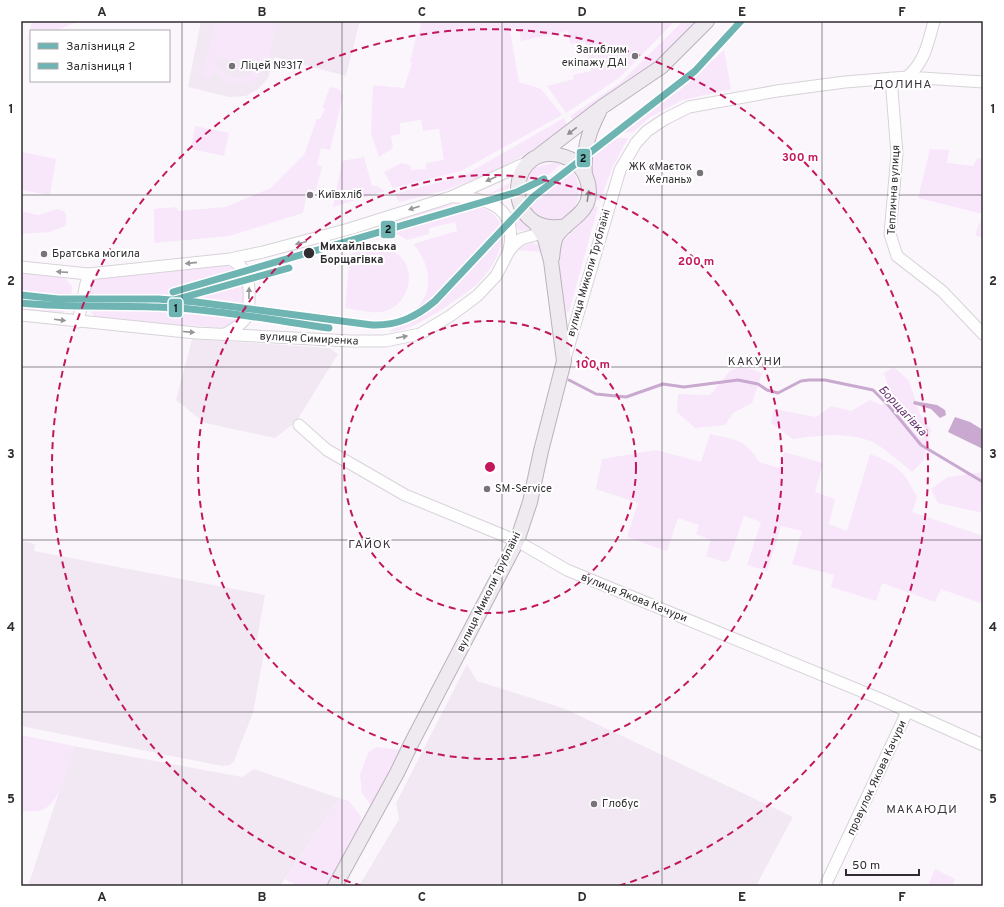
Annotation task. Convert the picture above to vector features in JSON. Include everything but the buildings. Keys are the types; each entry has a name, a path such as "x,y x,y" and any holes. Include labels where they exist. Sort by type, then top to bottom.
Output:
{"main road":[{"path":"551,261 556,237 550,228 525,214 517,192 520,174 532,159 602,107 661,67 707,21"},
{"path":"550,228 582,213 589,193 585,175 585,150 591,130 602,107"},
{"path":"532,159 551,154 571,159 579,166 585,175"},
{"path":"550,228 551,261 564,361"},
{"name":"вулиця Миколи Трублаїні","path":"335,886 397,773 517,541 530,502 541,451 564,361"}],"street":[{"path":"907,78 918,69 934,21"},
{"name":"вулиця Миколи Трублаїні","path":"564,361 620,170 636,142 647,131 677,112 689,107 724,99 838,83 892,78 983,82"},
{"name":"Теплична вулиця","path":"892,78 897,154 890,234 897,256 942,291 983,334"},
{"path":"21,267 88,274 230,259 308,241 451,197 532,159"},
{"path":"451,197 470,198 493,204 507,216 512,231 509,251"},
{"name":"вулиця Симиренка","path":"21,315 78,322 224,334 363,342 386,341 420,334 450,316 477,296 496,276 509,251 521,240 550,228"},
{"path":"224,334 243,322 247,315 249,304 248,277 240,265 230,259"},
{"path":"78,322 88,274"},
{"name":"вулиця Якова Качури","path":"298,425 327,450 405,495 517,541 567,570 878,698 983,745"},
{"name":"провулок Якова Качури","path":"825,886 907,712"}],"shaded area":[{"path":"32,21 80,21 57,30 30,30"},
{"name":"Ліцей №317","path":"201,21 360,21 346,76 275,57 268,78 258,89 246,96 229,97 188,87"},
{"path":"216,21 277,21 266,66 263,72 254,80 242,83 230,82 224,80 213,70 210,78 203,76","holes":["214,56 260,65 248,76 234,78 227,76 221,71"]},
{"path":"419,21 675,21 619,78 566,113 547,86 574,79 573,75 591,71 585,42 570,44 568,31 521,41 519,28 510,31 519,82 541,89 562,115 461,171 393,188 384,172 402,163 410,165 411,170 426,169 426,163 444,160 439,129 423,131 421,120 400,123 400,134 391,136 393,148 379,157 371,133 373,85 404,88 412,63 410,62 417,34 419,34 421,24 419,24"},
{"path":"683,21 703,21 662,59 575,122 570,116 620,83"},
{"path":"724,50 731,89 683,100 650,117 633,132 621,133 678,91"},
{"path":"330,87 339,89 343,95 330,150 321,148 317,165 322,166 316,191 308,189 303,213 229,236 154,243 154,209 177,207 178,211 225,207 271,188 304,155 317,119 320,119 325,109 322,108"},
{"path":"564,118 568,127 509,164 483,176 443,191 399,202 395,194 463,176"},
{"path":"195,126 229,133 224,156 191,149"},
{"path":"613,138 628,138 612,168 600,201 597,200 590,158"},
{"path":"930,149 949,150 947,163 973,166 977,158 983,159 983,214 918,198"},
{"path":"22,152 56,159 50,195 21,190"},
{"path":"364,157 372,186 377,186 385,191 333,207 342,161"},
{"path":"554,163 561,164 534,184 524,186 524,179 534,168"},
{"path":"570,168 578,182 579,190 573,209 560,220 542,218 532,210 530,206 535,198"},
{"path":"510,183 508,193 491,198 487,195"},
{"path":"461,203 466,205 359,237 358,233 440,207"},
{"path":"477,206 490,212 498,220 502,230 502,241 493,264 477,284 455,301 417,324 408,328 389,332 415,311 427,292 428,275 426,267 419,251 413,244 457,231 455,222 429,228 429,234 407,240 399,235 388,233"},
{"path":"595,206 598,207 569,312 566,313 560,265 561,247 564,241 588,216"},
{"path":"57,209 65,212 66,214 65,226 50,232 21,234 21,211 38,215"},
{"path":"983,214 983,238 975,235"},
{"path":"517,217 532,230 519,231 514,221"},
{"path":"533,243 539,245 541,250 540,252 518,250 522,246"},
{"path":"373,248 389,250 401,258 409,273 407,291 396,305 388,310 367,312 345,308 350,254"},
{"path":"223,265 234,267 241,276 246,292 243,311 232,325 226,328 98,319 90,310 88,301 89,292 91,287 99,278"},
{"path":"21,272 64,277 72,286 71,306 60,315 21,311"},
{"path":"192,339 329,348 338,354 296,422 275,438 205,423 176,400"},
{"path":"742,366 762,373 752,403 733,413 725,425 695,428 677,412 678,394 710,395 730,371"},
{"path":"894,367 909,381 920,414 931,430 923,461 912,472 878,445 869,441 836,435 793,439 771,423 774,409 816,417 831,406 851,411 870,400 881,405 892,398 884,373"},
{"path":"914,401 937,405 945,410 946,415 940,418 931,409 913,404"},
{"path":"955,417 970,422 983,430 983,449 948,432"},
{"path":"710,434 739,441 749,448 759,462 779,468 784,452 823,463 815,492 835,499 829,524 847,531 870,454 887,461 904,475 913,489 917,498 912,512 983,536 983,604 941,589 935,602 882,583 876,601 831,587 834,575 792,564 802,531 781,526 767,571 747,565 761,522 744,516 729,560 724,562 706,556 711,540 696,534 699,525 678,518 667,551 627,537 638,503 596,489 602,459 656,450 701,462"},
{"path":"983,472 983,513 938,503 931,489 948,477"},
{"path":"23,541 35,544 34,551 265,595 256,645 265,648 253,713 234,761 230,765 222,766 21,726 21,545"},
{"path":"467,664 477,681 563,708 793,817 756,886 359,886 399,819 396,803"},
{"path":"21,735 74,746 64,780 56,797 52,803 40,811 21,811"},
{"path":"74,746 242,777 254,769 339,798 280,886 28,886"},
{"path":"376,747 401,750 374,809 362,793 360,775 368,753"},
{"path":"339,798 349,801 361,816 360,827 327,885 298,886 285,879"},
{"path":"935,869 955,879 952,886 928,886"}],"waterway":[{"name":"Борщагівка","path":"569,380 596,394 626,397 663,384 684,387 738,380 758,384 767,390 778,393 801,381 809,380 825,380 873,390 889,406 921,445 983,482"}],"rail line":[{"name":"2","path":"21,295 58,299 158,299 196,302 372,325 390,324 406,319 421,312 435,301 533,197 695,71 741,21"},
{"name":"2","path":"173,292 517,192 544,179"},
{"name":"1","path":"174,300 289,268"},
{"name":"1","path":"21,303 179,308 243,315 329,328"}],"place":[{"name":"Загиблим екіпажу ДАІ","path":"635,56"},
{"name":"Ліцей №317","path":"232,66"},
{"name":"ЖК «Маєток Желань»","path":"700,173"},
{"name":"Київхліб","path":"310,195"},
{"name":"Михайлівська Борщагівка","path":"309,253"},
{"name":"Братська могила","path":"44,254"},
{"name":"SM-Service","path":"487,489"},
{"name":"Глобус","path":"594,804"}],"district":[{"name":"ДОЛИНА","path":"903,85"},
{"name":"КАКУНИ","path":"755,362"},
{"name":"ГАЙОК","path":"370,545"},
{"name":"МАКАЮДИ","path":"922,810"}]}
